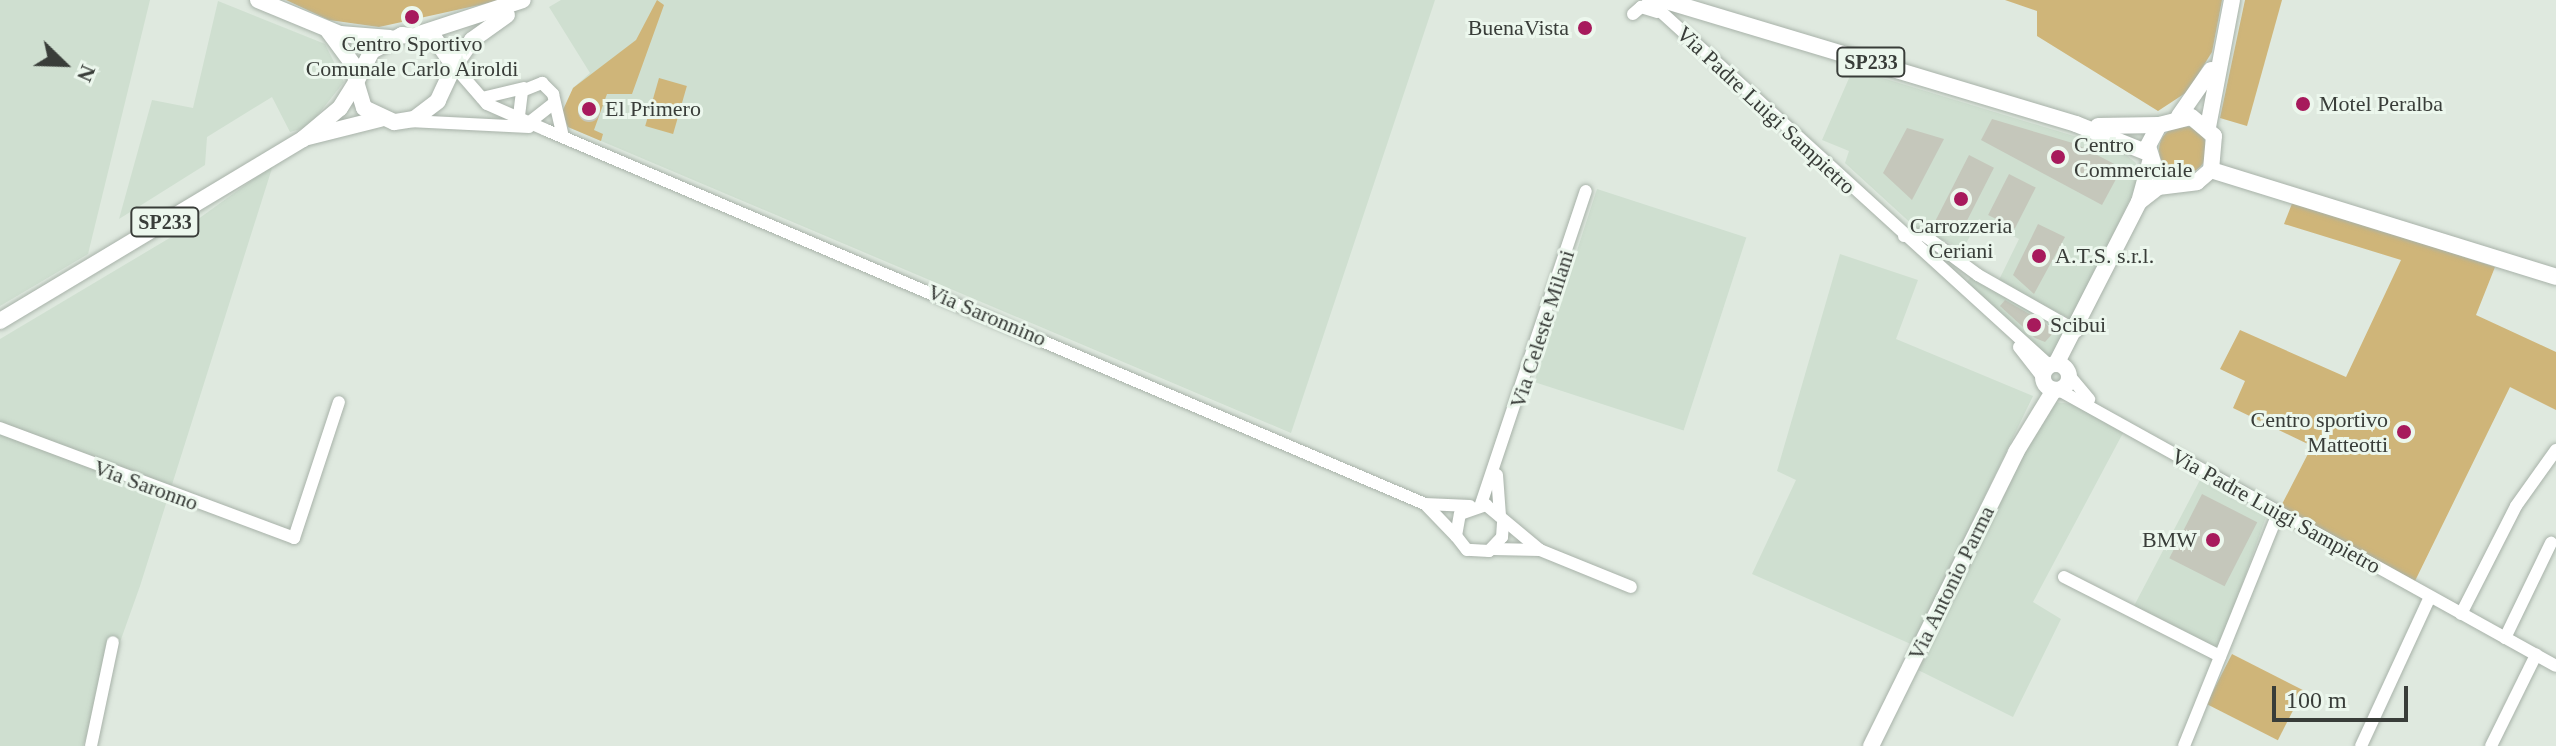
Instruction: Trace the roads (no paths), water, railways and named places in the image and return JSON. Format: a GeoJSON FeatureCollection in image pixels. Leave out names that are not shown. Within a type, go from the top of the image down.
{"type":"FeatureCollection","features":[{"type":"Feature","properties":{"kind":"main road"},"geometry":{"type":"LineString","coordinates":[[258,0],[327,29],[390,38],[418,35],[525,0]]}},
{"type":"Feature","properties":{"kind":"main road"},"geometry":{"type":"LineString","coordinates":[[409,121],[443,95],[454,66],[472,40],[525,0]]}},
{"type":"Feature","properties":{"kind":"main road"},"geometry":{"type":"LineString","coordinates":[[2232,0],[2208,127],[2217,148],[2255,180]]}},
{"type":"Feature","properties":{"kind":"main road","name":"SP233"},"geometry":{"type":"LineString","coordinates":[[1664,4],[2076,124],[2149,158],[2173,184]]}},
{"type":"Feature","properties":{"kind":"main road"},"geometry":{"type":"LineString","coordinates":[[327,29],[351,56],[360,103],[380,119]]}},
{"type":"Feature","properties":{"kind":"main road"},"geometry":{"type":"LineString","coordinates":[[418,35],[441,43],[454,66]]}},
{"type":"Feature","properties":{"kind":"main road","name":"SP233"},"geometry":{"type":"LineString","coordinates":[[0,321],[303,139],[340,108],[367,57],[390,38]]}},
{"type":"Feature","properties":{"kind":"main road"},"geometry":{"type":"LineString","coordinates":[[2208,127],[2179,116],[2220,54]]}},
{"type":"Feature","properties":{"kind":"main road","name":"SP233"},"geometry":{"type":"LineString","coordinates":[[2076,124],[2159,125],[2179,116]]}},
{"type":"Feature","properties":{"kind":"main road","name":"SP233"},"geometry":{"type":"LineString","coordinates":[[303,139],[380,119],[409,121]]}},
{"type":"Feature","properties":{"kind":"main road"},"geometry":{"type":"LineString","coordinates":[[2149,158],[2159,125]]}},
{"type":"Feature","properties":{"kind":"main road"},"geometry":{"type":"LineString","coordinates":[[2139,202],[2173,184],[2197,182],[2211,170],[2217,148]]}},
{"type":"Feature","properties":{"kind":"main road","name":"Via Antonio Parma"},"geometry":{"type":"LineString","coordinates":[[1871,746],[2032,420],[2057,376],[2139,202],[2149,158]]}},
{"type":"Feature","properties":{"kind":"main road"},"geometry":{"type":"LineString","coordinates":[[2211,170],[2255,180],[2556,277]]}},
{"type":"Feature","properties":{"kind":"street","name":"Via Padre Luigi Sampietro"},"geometry":{"type":"LineString","coordinates":[[1648,0],[1664,4],[1810,153],[2057,376],[2094,404],[2278,513],[2556,666]]}},
{"type":"Feature","properties":{"kind":"street","name":"Via Padre Luigi Sampietro"},"geometry":{"type":"LineString","coordinates":[[1633,14],[1641,7],[1664,4]]}},
{"type":"Feature","properties":{"kind":"street","name":"Via Saronnino"},"geometry":{"type":"LineString","coordinates":[[454,66],[480,98],[523,122],[1425,504],[1475,505],[1502,520],[1540,550],[1631,587]]}},
{"type":"Feature","properties":{"kind":"street"},"geometry":{"type":"LineString","coordinates":[[480,98],[546,85],[563,137]]}},
{"type":"Feature","properties":{"kind":"street"},"geometry":{"type":"LineString","coordinates":[[523,122],[524,88]]}},
{"type":"Feature","properties":{"kind":"street"},"geometry":{"type":"LineString","coordinates":[[523,122],[554,103]]}},
{"type":"Feature","properties":{"kind":"street","name":"Via Saronnino"},"geometry":{"type":"LineString","coordinates":[[409,121],[523,122]]}},
{"type":"Feature","properties":{"kind":"street","name":"Via Celeste Milani"},"geometry":{"type":"LineString","coordinates":[[1498,468],[1586,191]]}},
{"type":"Feature","properties":{"kind":"street","name":"Via Padre Luigi Sampietro"},"geometry":{"type":"LineString","coordinates":[[1904,236],[1924,235],[1978,275],[2077,331]]}},
{"type":"Feature","properties":{"kind":"street"},"geometry":{"type":"LineString","coordinates":[[0,330],[27,305]]}},
{"type":"Feature","properties":{"kind":"street","name":"Via Saronno"},"geometry":{"type":"LineString","coordinates":[[0,428],[294,538],[339,402]]}},
{"type":"Feature","properties":{"kind":"street"},"geometry":{"type":"LineString","coordinates":[[2461,614],[2516,506],[2556,450]]}},
{"type":"Feature","properties":{"kind":"street"},"geometry":{"type":"LineString","coordinates":[[1456,536],[1456,521],[1475,505],[1498,468]]}},
{"type":"Feature","properties":{"kind":"street"},"geometry":{"type":"LineString","coordinates":[[1493,549],[1502,520],[1498,468]]}},
{"type":"Feature","properties":{"kind":"street","name":"Via Saronnino"},"geometry":{"type":"LineString","coordinates":[[1425,504],[1467,550],[1540,550]]}},
{"type":"Feature","properties":{"kind":"street"},"geometry":{"type":"LineString","coordinates":[[2184,746],[2278,513]]}},
{"type":"Feature","properties":{"kind":"street"},"geometry":{"type":"LineString","coordinates":[[2505,638],[2551,543]]}},
{"type":"Feature","properties":{"kind":"street"},"geometry":{"type":"LineString","coordinates":[[2064,577],[2220,656]]}},
{"type":"Feature","properties":{"kind":"street"},"geometry":{"type":"LineString","coordinates":[[2361,746],[2430,597]]}},
{"type":"Feature","properties":{"kind":"street"},"geometry":{"type":"LineString","coordinates":[[91,746],[113,642]]}},
{"type":"Feature","properties":{"kind":"street"},"geometry":{"type":"LineString","coordinates":[[2491,746],[2536,655]]}},
{"type":"Feature","properties":{"kind":"place","name":"Centro Sportivo Comunale Carlo Airoldi"},"geometry":{"type":"Point","coordinates":[412,17]}},
{"type":"Feature","properties":{"kind":"place","name":"BuenaVista"},"geometry":{"type":"Point","coordinates":[1585,28]}},
{"type":"Feature","properties":{"kind":"place","name":"Motel Peralba"},"geometry":{"type":"Point","coordinates":[2303,104]}},
{"type":"Feature","properties":{"kind":"place","name":"El Primero"},"geometry":{"type":"Point","coordinates":[589,109]}},
{"type":"Feature","properties":{"kind":"place","name":"Centro Commerciale"},"geometry":{"type":"Point","coordinates":[2058,157]}},
{"type":"Feature","properties":{"kind":"place","name":"Carrozzeria Ceriani"},"geometry":{"type":"Point","coordinates":[1961,199]}},
{"type":"Feature","properties":{"kind":"place","name":"A.T.S. s.r.l."},"geometry":{"type":"Point","coordinates":[2039,256]}},
{"type":"Feature","properties":{"kind":"place","name":"Scibui"},"geometry":{"type":"Point","coordinates":[2034,325]}},
{"type":"Feature","properties":{"kind":"place","name":"Centro sportivo Matteotti"},"geometry":{"type":"Point","coordinates":[2404,432]}},
{"type":"Feature","properties":{"kind":"place","name":"BMW"},"geometry":{"type":"Point","coordinates":[2213,540]}}]}
